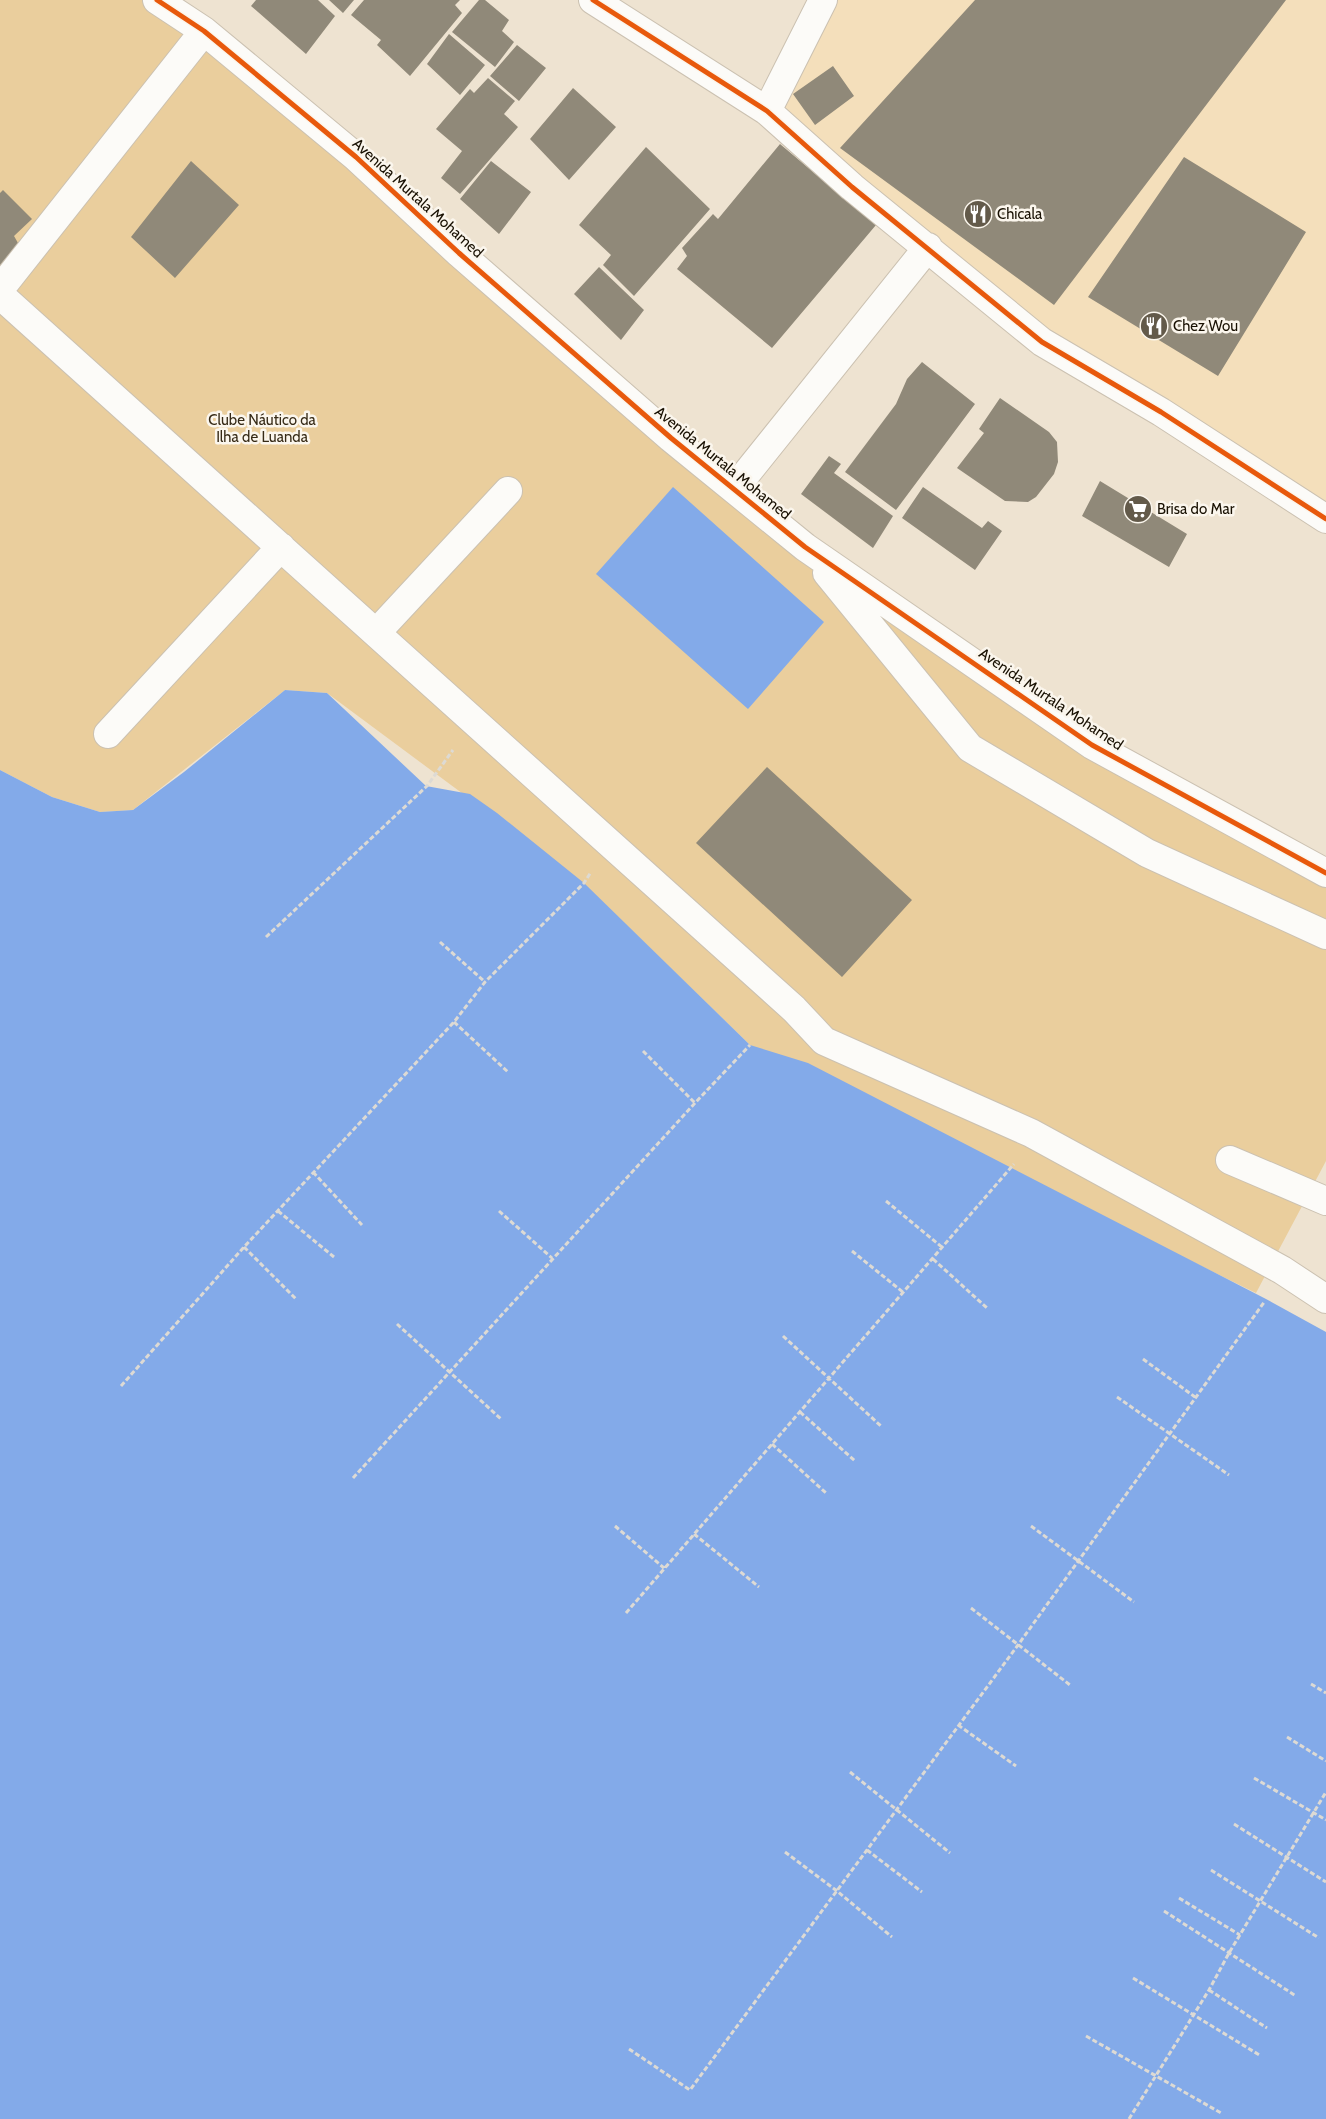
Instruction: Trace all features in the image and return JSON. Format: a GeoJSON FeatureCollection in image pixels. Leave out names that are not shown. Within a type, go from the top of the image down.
{"type":"FeatureCollection","features":[{"type":"Feature","properties":{"kind":"street","name":"Avenida Murtala Mohamed"},"geometry":{"type":"LineString","coordinates":[[157,0],[204,32],[356,157],[459,253],[671,438],[805,547],[1092,745],[1326,873]]}},
{"type":"Feature","properties":{"kind":"street"},"geometry":{"type":"LineString","coordinates":[[593,0],[767,111],[852,187],[928,247],[1042,342],[1161,412],[1326,518]]}},
{"type":"Feature","properties":{"kind":"street"},"geometry":{"type":"LineString","coordinates":[[767,111],[823,0]]}},
{"type":"Feature","properties":{"kind":"street"},"geometry":{"type":"LineString","coordinates":[[0,289],[204,32]]}},
{"type":"Feature","properties":{"kind":"street"},"geometry":{"type":"LineString","coordinates":[[734,488],[928,247]]}},
{"type":"Feature","properties":{"kind":"street"},"geometry":{"type":"LineString","coordinates":[[0,295],[612,844],[794,1009],[824,1041],[1031,1133],[1282,1270],[1326,1299]]}},
{"type":"Feature","properties":{"kind":"street"},"geometry":{"type":"LineString","coordinates":[[376,633],[508,491]]}},
{"type":"Feature","properties":{"kind":"street"},"geometry":{"type":"LineString","coordinates":[[108,734],[281,547]]}},
{"type":"Feature","properties":{"kind":"street"},"geometry":{"type":"LineString","coordinates":[[805,547],[970,748],[1147,853],[1326,935]]}},
{"type":"Feature","properties":{"kind":"street"},"geometry":{"type":"LineString","coordinates":[[1230,1160],[1326,1201]]}},
{"type":"Feature","properties":{"kind":"path"},"geometry":{"type":"LineString","coordinates":[[266,937],[426,786],[475,721]]}},
{"type":"Feature","properties":{"kind":"path"},"geometry":{"type":"LineString","coordinates":[[121,1386],[244,1247],[454,1022],[485,982],[584,883],[612,844]]}},
{"type":"Feature","properties":{"kind":"path"},"geometry":{"type":"LineString","coordinates":[[440,942],[485,982]]}},
{"type":"Feature","properties":{"kind":"path"},"geometry":{"type":"LineString","coordinates":[[454,1022],[508,1072]]}},
{"type":"Feature","properties":{"kind":"path"},"geometry":{"type":"LineString","coordinates":[[353,1478],[694,1102],[750,1045]]}},
{"type":"Feature","properties":{"kind":"path"},"geometry":{"type":"LineString","coordinates":[[643,1051],[694,1102]]}},
{"type":"Feature","properties":{"kind":"path"},"geometry":{"type":"LineString","coordinates":[[626,1613],[1012,1169],[1031,1133]]}},
{"type":"Feature","properties":{"kind":"path"},"geometry":{"type":"LineString","coordinates":[[313,1172],[362,1225]]}},
{"type":"Feature","properties":{"kind":"path"},"geometry":{"type":"LineString","coordinates":[[886,1201],[943,1248]]}},
{"type":"Feature","properties":{"kind":"path"},"geometry":{"type":"LineString","coordinates":[[278,1211],[334,1257]]}},
{"type":"Feature","properties":{"kind":"path"},"geometry":{"type":"LineString","coordinates":[[500,1212],[552,1258]]}},
{"type":"Feature","properties":{"kind":"path"},"geometry":{"type":"LineString","coordinates":[[244,1247],[296,1299]]}},
{"type":"Feature","properties":{"kind":"path"},"geometry":{"type":"LineString","coordinates":[[852,1251],[904,1293]]}},
{"type":"Feature","properties":{"kind":"path"},"geometry":{"type":"LineString","coordinates":[[933,1259],[987,1308]]}},
{"type":"Feature","properties":{"kind":"path"},"geometry":{"type":"LineString","coordinates":[[629,2048],[690,2090],[1018,1645],[1266,1299],[1282,1270]]}},
{"type":"Feature","properties":{"kind":"path"},"geometry":{"type":"LineString","coordinates":[[397,1324],[501,1419]]}},
{"type":"Feature","properties":{"kind":"path"},"geometry":{"type":"LineString","coordinates":[[783,1336],[882,1426]]}},
{"type":"Feature","properties":{"kind":"path"},"geometry":{"type":"LineString","coordinates":[[1143,1359],[1195,1397]]}},
{"type":"Feature","properties":{"kind":"path"},"geometry":{"type":"LineString","coordinates":[[1116,1397],[1168,1435],[1229,1475]]}},
{"type":"Feature","properties":{"kind":"path"},"geometry":{"type":"LineString","coordinates":[[800,1412],[855,1461]]}},
{"type":"Feature","properties":{"kind":"path"},"geometry":{"type":"LineString","coordinates":[[772,1444],[826,1493]]}},
{"type":"Feature","properties":{"kind":"path"},"geometry":{"type":"LineString","coordinates":[[615,1526],[664,1568]]}},
{"type":"Feature","properties":{"kind":"path"},"geometry":{"type":"LineString","coordinates":[[1032,1526],[1134,1602]]}},
{"type":"Feature","properties":{"kind":"path"},"geometry":{"type":"LineString","coordinates":[[694,1534],[759,1587]]}},
{"type":"Feature","properties":{"kind":"path"},"geometry":{"type":"LineString","coordinates":[[971,1608],[1070,1685]]}},
{"type":"Feature","properties":{"kind":"path"},"geometry":{"type":"LineString","coordinates":[[1312,1684],[1326,1693]]}},
{"type":"Feature","properties":{"kind":"path"},"geometry":{"type":"LineString","coordinates":[[958,1725],[1016,1766]]}},
{"type":"Feature","properties":{"kind":"path"},"geometry":{"type":"LineString","coordinates":[[1287,1737],[1326,1761]]}},
{"type":"Feature","properties":{"kind":"path"},"geometry":{"type":"LineString","coordinates":[[850,1772],[950,1854]]}},
{"type":"Feature","properties":{"kind":"path"},"geometry":{"type":"LineString","coordinates":[[1254,1778],[1326,1820]]}},
{"type":"Feature","properties":{"kind":"path"},"geometry":{"type":"LineString","coordinates":[[1129,2119],[1209,1990],[1229,1953],[1326,1792]]}},
{"type":"Feature","properties":{"kind":"path"},"geometry":{"type":"LineString","coordinates":[[1234,1824],[1326,1882]]}},
{"type":"Feature","properties":{"kind":"path"},"geometry":{"type":"LineString","coordinates":[[867,1850],[922,1892]]}},
{"type":"Feature","properties":{"kind":"path"},"geometry":{"type":"LineString","coordinates":[[785,1852],[837,1891],[892,1937]]}},
{"type":"Feature","properties":{"kind":"path"},"geometry":{"type":"LineString","coordinates":[[1211,1870],[1320,1938]]}},
{"type":"Feature","properties":{"kind":"path"},"geometry":{"type":"LineString","coordinates":[[1179,1898],[1240,1935]]}},
{"type":"Feature","properties":{"kind":"path"},"geometry":{"type":"LineString","coordinates":[[1164,1911],[1296,1996]]}},
{"type":"Feature","properties":{"kind":"path"},"geometry":{"type":"LineString","coordinates":[[1133,1978],[1261,2056]]}},
{"type":"Feature","properties":{"kind":"path"},"geometry":{"type":"LineString","coordinates":[[1209,1990],[1267,2028]]}},
{"type":"Feature","properties":{"kind":"path"},"geometry":{"type":"LineString","coordinates":[[1086,2036],[1221,2113]]}},
{"type":"Feature","properties":{"kind":"shaded area"},"geometry":{"type":"Polygon","coordinates":[[[823,0],[1326,0],[1326,519],[1042,342],[767,111],[823,0]]]}},
{"type":"Feature","properties":{"kind":"green space","name":"Clube Náutico da Ilha de Luanda"},"geometry":{"type":"Polygon","coordinates":[[[0,0],[157,0],[805,547],[1092,745],[1326,873],[1326,1161],[1256,1293],[750,1045],[583,883],[327,693],[285,690],[133,810],[100,812],[52,797],[0,770],[0,0]]]}},
{"type":"Feature","properties":{"kind":"water"},"geometry":{"type":"Polygon","coordinates":[[[673,487],[824,622],[748,709],[596,574],[673,487]]]}},
{"type":"Feature","properties":{"kind":"water"},"geometry":{"type":"Polygon","coordinates":[[[285,690],[327,693],[426,786],[470,794],[497,813],[584,883],[750,1045],[808,1063],[1266,1299],[1326,1332],[1326,2119],[0,2119],[0,770],[52,797],[100,812],[133,810],[184,772],[285,690]]]}},
{"type":"Feature","properties":{"kind":"building"},"geometry":{"type":"Polygon","coordinates":[[[256,0],[318,0],[335,16],[306,54],[251,6],[256,0]]]}},
{"type":"Feature","properties":{"kind":"building"},"geometry":{"type":"Polygon","coordinates":[[[329,0],[354,0],[343,13],[329,0]]]}},
{"type":"Feature","properties":{"kind":"building"},"geometry":{"type":"Polygon","coordinates":[[[364,0],[460,0],[455,5],[462,13],[410,76],[377,45],[381,40],[351,15],[364,0]]]}},
{"type":"Feature","properties":{"kind":"building"},"geometry":{"type":"Polygon","coordinates":[[[479,0],[485,0],[509,20],[502,31],[514,42],[495,67],[452,32],[479,0]]]}},
{"type":"Feature","properties":{"kind":"building"},"geometry":{"type":"Polygon","coordinates":[[[975,0],[1286,0],[1054,305],[840,148],[975,0]]]}},
{"type":"Feature","properties":{"kind":"building"},"geometry":{"type":"Polygon","coordinates":[[[449,34],[485,65],[460,95],[427,64],[449,34]]]}},
{"type":"Feature","properties":{"kind":"building"},"geometry":{"type":"Polygon","coordinates":[[[517,45],[546,68],[519,101],[490,76],[517,45]]]}},
{"type":"Feature","properties":{"kind":"building"},"geometry":{"type":"Polygon","coordinates":[[[833,66],[854,96],[815,125],[793,94],[833,66]]]}},
{"type":"Feature","properties":{"kind":"building"},"geometry":{"type":"Polygon","coordinates":[[[488,78],[515,101],[504,114],[518,127],[460,194],[441,178],[462,151],[436,129],[470,89],[474,93],[488,78]]]}},
{"type":"Feature","properties":{"kind":"building"},"geometry":{"type":"Polygon","coordinates":[[[573,88],[616,127],[569,180],[530,139],[573,88]]]}},
{"type":"Feature","properties":{"kind":"building"},"geometry":{"type":"Polygon","coordinates":[[[780,144],[876,225],[772,348],[677,269],[687,256],[682,248],[713,214],[718,219],[780,144]]]}},
{"type":"Feature","properties":{"kind":"building"},"geometry":{"type":"Polygon","coordinates":[[[646,147],[710,209],[634,296],[603,265],[611,255],[579,225],[646,147]]]}},
{"type":"Feature","properties":{"kind":"building"},"geometry":{"type":"Polygon","coordinates":[[[1184,157],[1306,232],[1218,376],[1088,297],[1184,157]]]}},
{"type":"Feature","properties":{"kind":"building"},"geometry":{"type":"Polygon","coordinates":[[[191,161],[239,205],[175,278],[131,237],[191,161]]]}},
{"type":"Feature","properties":{"kind":"building"},"geometry":{"type":"Polygon","coordinates":[[[491,161],[531,192],[499,234],[460,199],[491,161]]]}},
{"type":"Feature","properties":{"kind":"building"},"geometry":{"type":"Polygon","coordinates":[[[3,190],[32,219],[14,236],[18,243],[11,262],[0,274],[0,193],[3,190]]]}},
{"type":"Feature","properties":{"kind":"building"},"geometry":{"type":"Polygon","coordinates":[[[599,267],[644,310],[621,340],[574,294],[599,267]]]}},
{"type":"Feature","properties":{"kind":"building"},"geometry":{"type":"Polygon","coordinates":[[[922,362],[975,404],[896,510],[845,472],[896,404],[907,379],[922,362]]]}},
{"type":"Feature","properties":{"kind":"building"},"geometry":{"type":"Polygon","coordinates":[[[1000,398],[1049,432],[1057,442],[1058,462],[1054,474],[1036,497],[1028,502],[1005,501],[957,468],[984,433],[979,429],[1000,398]]]}},
{"type":"Feature","properties":{"kind":"building"},"geometry":{"type":"Polygon","coordinates":[[[829,456],[841,464],[834,473],[893,516],[873,548],[801,494],[829,456]]]}},
{"type":"Feature","properties":{"kind":"building"},"geometry":{"type":"Polygon","coordinates":[[[1100,481],[1187,534],[1169,567],[1082,516],[1100,481]]]}},
{"type":"Feature","properties":{"kind":"building"},"geometry":{"type":"Polygon","coordinates":[[[923,487],[982,528],[988,521],[1002,531],[975,570],[902,518],[923,487]]]}},
{"type":"Feature","properties":{"kind":"building"},"geometry":{"type":"Polygon","coordinates":[[[767,767],[912,900],[842,977],[696,843],[767,767]]]}},
{"type":"Feature","properties":{"kind":"cycle path"},"geometry":{"type":"LineString","coordinates":[[157,0],[204,31],[356,157],[459,253],[671,438],[805,547],[1092,745],[1326,873]]}},
{"type":"Feature","properties":{"kind":"cycle path"},"geometry":{"type":"LineString","coordinates":[[593,0],[767,111],[852,187],[1042,342],[1161,412],[1326,519]]}},
{"type":"Feature","properties":{"kind":"place","name":"Chicala"},"geometry":{"type":"Point","coordinates":[978,214]}},
{"type":"Feature","properties":{"kind":"place","name":"Chez Wou"},"geometry":{"type":"Point","coordinates":[1154,326]}},
{"type":"Feature","properties":{"kind":"place","name":"Brisa do Mar"},"geometry":{"type":"Point","coordinates":[1138,509]}}]}
